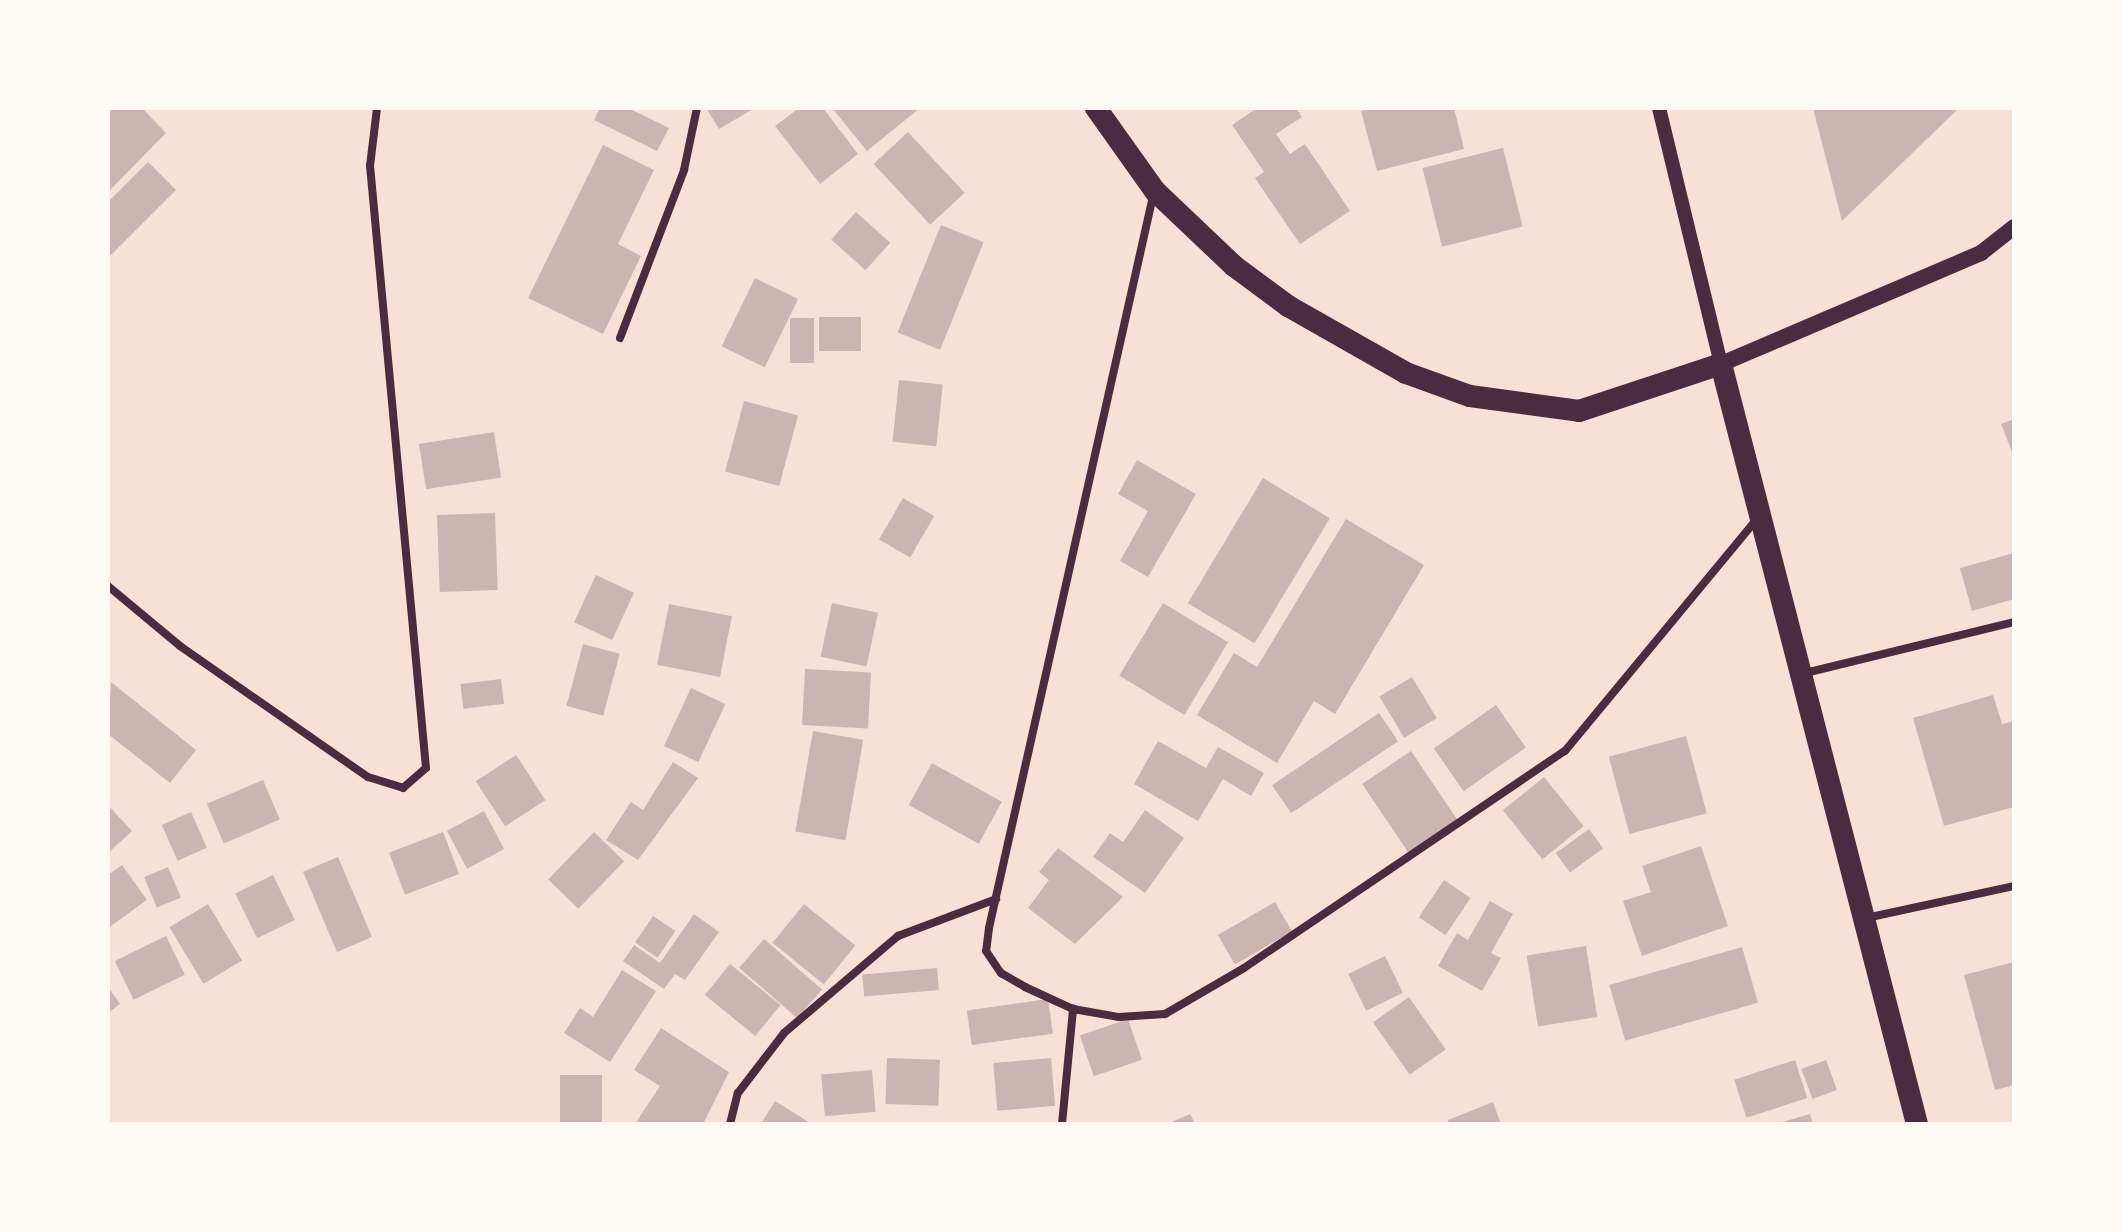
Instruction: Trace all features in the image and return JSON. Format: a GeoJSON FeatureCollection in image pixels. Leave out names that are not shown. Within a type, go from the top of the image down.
{"type":"FeatureCollection","features":[{"type":"Feature","properties":{"kind":"highway"},"geometry":{"type":"LineString","coordinates":[[1096,108],[1155,191],[1288,306],[1406,373],[1470,396],[1579,411],[1721,364],[1763,511],[1801,674],[1917,1124]]}},
{"type":"Feature","properties":{"kind":"main road"},"geometry":{"type":"LineString","coordinates":[[1721,364],[1981,253],[2014,227]]}},
{"type":"Feature","properties":{"kind":"street"},"geometry":{"type":"LineString","coordinates":[[108,586],[180,646],[368,777],[403,788],[426,768],[370,166],[377,108]]}},
{"type":"Feature","properties":{"kind":"street"},"geometry":{"type":"LineString","coordinates":[[620,338],[684,170],[697,108]]}},
{"type":"Feature","properties":{"kind":"street"},"geometry":{"type":"LineString","coordinates":[[1659,108],[1721,364]]}},
{"type":"Feature","properties":{"kind":"street"},"geometry":{"type":"LineString","coordinates":[[1155,191],[996,899],[986,951],[1001,973],[1073,1009],[1119,1017],[1165,1014],[1565,751],[1763,511]]}},
{"type":"Feature","properties":{"kind":"street"},"geometry":{"type":"LineString","coordinates":[[1801,674],[2014,622]]}},
{"type":"Feature","properties":{"kind":"street"},"geometry":{"type":"LineString","coordinates":[[1865,918],[2014,886]]}},
{"type":"Feature","properties":{"kind":"street"},"geometry":{"type":"LineString","coordinates":[[730,1124],[738,1093],[784,1033],[875,955],[898,936],[996,899]]}},
{"type":"Feature","properties":{"kind":"street"},"geometry":{"type":"LineString","coordinates":[[1062,1124],[1073,1009]]}},
{"type":"Feature","properties":{"kind":"building"},"geometry":{"type":"Polygon","coordinates":[[[108,108],[142,108],[166,133],[108,192],[108,108]]]}},
{"type":"Feature","properties":{"kind":"building"},"geometry":{"type":"Polygon","coordinates":[[[600,108],[628,108],[669,128],[657,151],[594,120],[600,108]]]}},
{"type":"Feature","properties":{"kind":"building"},"geometry":{"type":"Polygon","coordinates":[[[706,108],[755,108],[719,129],[706,108]]]}},
{"type":"Feature","properties":{"kind":"building"},"geometry":{"type":"Polygon","coordinates":[[[799,108],[823,108],[858,154],[820,184],[775,126],[799,108]]]}},
{"type":"Feature","properties":{"kind":"building"},"geometry":{"type":"Polygon","coordinates":[[[832,108],[920,108],[867,151],[832,108]]]}},
{"type":"Feature","properties":{"kind":"building"},"geometry":{"type":"Polygon","coordinates":[[[1257,108],[1296,108],[1302,117],[1276,134],[1290,154],[1305,144],[1350,211],[1300,244],[1255,178],[1264,172],[1232,125],[1257,108]]]}},
{"type":"Feature","properties":{"kind":"building"},"geometry":{"type":"Polygon","coordinates":[[[1372,108],[1454,108],[1464,149],[1377,171],[1361,111],[1372,108]]]}},
{"type":"Feature","properties":{"kind":"building"},"geometry":{"type":"Polygon","coordinates":[[[1813,108],[1959,108],[1842,221],[1813,108]]]}},
{"type":"Feature","properties":{"kind":"building"},"geometry":{"type":"Polygon","coordinates":[[[908,132],[965,193],[930,225],[874,164],[908,132]]]}},
{"type":"Feature","properties":{"kind":"building"},"geometry":{"type":"Polygon","coordinates":[[[603,145],[654,170],[618,244],[641,256],[603,334],[528,298],[603,145]]]}},
{"type":"Feature","properties":{"kind":"building"},"geometry":{"type":"Polygon","coordinates":[[[1503,148],[1523,227],[1442,247],[1422,168],[1503,148]]]}},
{"type":"Feature","properties":{"kind":"building"},"geometry":{"type":"Polygon","coordinates":[[[148,162],[176,190],[108,258],[108,202],[148,162]]]}},
{"type":"Feature","properties":{"kind":"building"},"geometry":{"type":"Polygon","coordinates":[[[856,212],[890,243],[865,270],[831,239],[856,212]]]}},
{"type":"Feature","properties":{"kind":"building"},"geometry":{"type":"Polygon","coordinates":[[[941,225],[984,242],[940,350],[898,333],[941,225]]]}},
{"type":"Feature","properties":{"kind":"building"},"geometry":{"type":"Polygon","coordinates":[[[755,278],[798,299],[765,367],[722,346],[755,278]]]}},
{"type":"Feature","properties":{"kind":"building"},"geometry":{"type":"Polygon","coordinates":[[[819,317],[861,317],[861,351],[819,351],[819,317]]]}},
{"type":"Feature","properties":{"kind":"building"},"geometry":{"type":"Polygon","coordinates":[[[790,318],[814,318],[814,363],[790,363],[790,318]]]}},
{"type":"Feature","properties":{"kind":"building"},"geometry":{"type":"Polygon","coordinates":[[[899,380],[943,385],[936,446],[893,442],[899,380]]]}},
{"type":"Feature","properties":{"kind":"building"},"geometry":{"type":"Polygon","coordinates":[[[744,401],[798,415],[779,486],[725,472],[744,401]]]}},
{"type":"Feature","properties":{"kind":"building"},"geometry":{"type":"Polygon","coordinates":[[[2014,419],[2014,457],[2001,424],[2014,419]]]}},
{"type":"Feature","properties":{"kind":"building"},"geometry":{"type":"Polygon","coordinates":[[[494,432],[501,477],[426,489],[419,444],[494,432]]]}},
{"type":"Feature","properties":{"kind":"building"},"geometry":{"type":"Polygon","coordinates":[[[1137,460],[1196,494],[1148,577],[1120,561],[1148,511],[1118,494],[1137,460]]]}},
{"type":"Feature","properties":{"kind":"building"},"geometry":{"type":"Polygon","coordinates":[[[1263,478],[1330,518],[1255,643],[1188,603],[1263,478]]]}},
{"type":"Feature","properties":{"kind":"building"},"geometry":{"type":"Polygon","coordinates":[[[903,498],[934,516],[910,558],[879,540],[903,498]]]}},
{"type":"Feature","properties":{"kind":"building"},"geometry":{"type":"Polygon","coordinates":[[[495,513],[498,590],[440,592],[437,515],[495,513]]]}},
{"type":"Feature","properties":{"kind":"building"},"geometry":{"type":"Polygon","coordinates":[[[1346,519],[1424,565],[1335,714],[1314,701],[1277,763],[1197,715],[1234,653],[1257,667],[1346,519]]]}},
{"type":"Feature","properties":{"kind":"building"},"geometry":{"type":"Polygon","coordinates":[[[2014,553],[2014,599],[1972,611],[1960,568],[2014,553]]]}},
{"type":"Feature","properties":{"kind":"building"},"geometry":{"type":"Polygon","coordinates":[[[596,575],[634,593],[612,640],[574,622],[596,575]]]}},
{"type":"Feature","properties":{"kind":"building"},"geometry":{"type":"Polygon","coordinates":[[[832,603],[878,613],[867,667],[821,657],[832,603]]]}},
{"type":"Feature","properties":{"kind":"building"},"geometry":{"type":"Polygon","coordinates":[[[1163,603],[1228,642],[1184,715],[1119,676],[1163,603]]]}},
{"type":"Feature","properties":{"kind":"building"},"geometry":{"type":"Polygon","coordinates":[[[669,604],[732,616],[720,677],[657,665],[669,604]]]}},
{"type":"Feature","properties":{"kind":"building"},"geometry":{"type":"Polygon","coordinates":[[[583,644],[620,654],[603,716],[566,706],[583,644]]]}},
{"type":"Feature","properties":{"kind":"building"},"geometry":{"type":"Polygon","coordinates":[[[805,669],[871,672],[868,728],[802,725],[805,669]]]}},
{"type":"Feature","properties":{"kind":"building"},"geometry":{"type":"Polygon","coordinates":[[[1412,677],[1437,718],[1404,738],[1379,697],[1412,677]]]}},
{"type":"Feature","properties":{"kind":"building"},"geometry":{"type":"Polygon","coordinates":[[[501,679],[504,704],[463,709],[460,684],[501,679]]]}},
{"type":"Feature","properties":{"kind":"building"},"geometry":{"type":"Polygon","coordinates":[[[111,682],[196,750],[170,783],[108,734],[111,682]]]}},
{"type":"Feature","properties":{"kind":"building"},"geometry":{"type":"Polygon","coordinates":[[[691,688],[725,704],[698,762],[664,746],[691,688]]]}},
{"type":"Feature","properties":{"kind":"building"},"geometry":{"type":"Polygon","coordinates":[[[1993,695],[2002,724],[2014,721],[2014,807],[1944,826],[1913,718],[1993,695]]]}},
{"type":"Feature","properties":{"kind":"building"},"geometry":{"type":"Polygon","coordinates":[[[1496,705],[1526,748],[1464,791],[1434,749],[1496,705]]]}},
{"type":"Feature","properties":{"kind":"building"},"geometry":{"type":"Polygon","coordinates":[[[1379,713],[1398,741],[1291,813],[1272,785],[1379,713]]]}},
{"type":"Feature","properties":{"kind":"building"},"geometry":{"type":"Polygon","coordinates":[[[813,731],[863,740],[846,840],[795,831],[813,731]]]}},
{"type":"Feature","properties":{"kind":"building"},"geometry":{"type":"Polygon","coordinates":[[[1686,736],[1707,813],[1629,834],[1609,757],[1686,736]]]}},
{"type":"Feature","properties":{"kind":"building"},"geometry":{"type":"Polygon","coordinates":[[[1158,741],[1206,768],[1218,747],[1264,773],[1251,796],[1223,779],[1198,821],[1134,784],[1158,741]]]}},
{"type":"Feature","properties":{"kind":"building"},"geometry":{"type":"Polygon","coordinates":[[[1411,751],[1459,821],[1410,854],[1362,784],[1411,751]]]}},
{"type":"Feature","properties":{"kind":"building"},"geometry":{"type":"Polygon","coordinates":[[[516,755],[545,800],[505,826],[476,781],[516,755]]]}},
{"type":"Feature","properties":{"kind":"building"},"geometry":{"type":"Polygon","coordinates":[[[673,762],[698,778],[638,860],[606,840],[631,802],[643,810],[673,762]]]}},
{"type":"Feature","properties":{"kind":"building"},"geometry":{"type":"Polygon","coordinates":[[[932,763],[1002,802],[979,844],[909,805],[932,763]]]}},
{"type":"Feature","properties":{"kind":"building"},"geometry":{"type":"Polygon","coordinates":[[[1544,777],[1584,826],[1542,859],[1503,810],[1544,777]]]}},
{"type":"Feature","properties":{"kind":"building"},"geometry":{"type":"Polygon","coordinates":[[[263,780],[280,820],[224,843],[207,804],[263,780]]]}},
{"type":"Feature","properties":{"kind":"building"},"geometry":{"type":"Polygon","coordinates":[[[108,805],[132,831],[108,853],[108,805]]]}},
{"type":"Feature","properties":{"kind":"building"},"geometry":{"type":"Polygon","coordinates":[[[1145,810],[1184,838],[1145,893],[1093,857],[1110,833],[1123,842],[1145,810]]]}},
{"type":"Feature","properties":{"kind":"building"},"geometry":{"type":"Polygon","coordinates":[[[484,811],[504,849],[467,869],[447,831],[484,811]]]}},
{"type":"Feature","properties":{"kind":"building"},"geometry":{"type":"Polygon","coordinates":[[[191,812],[207,848],[178,861],[162,825],[191,812]]]}},
{"type":"Feature","properties":{"kind":"building"},"geometry":{"type":"Polygon","coordinates":[[[1589,829],[1603,848],[1570,873],[1556,853],[1589,829]]]}},
{"type":"Feature","properties":{"kind":"building"},"geometry":{"type":"Polygon","coordinates":[[[443,832],[459,874],[405,895],[389,853],[443,832]]]}},
{"type":"Feature","properties":{"kind":"building"},"geometry":{"type":"Polygon","coordinates":[[[594,832],[624,861],[578,909],[548,879],[594,832]]]}},
{"type":"Feature","properties":{"kind":"building"},"geometry":{"type":"Polygon","coordinates":[[[1701,846],[1728,926],[1642,956],[1623,901],[1651,892],[1642,866],[1701,846]]]}},
{"type":"Feature","properties":{"kind":"building"},"geometry":{"type":"Polygon","coordinates":[[[1058,848],[1123,897],[1075,944],[1028,908],[1049,880],[1039,872],[1058,848]]]}},
{"type":"Feature","properties":{"kind":"building"},"geometry":{"type":"Polygon","coordinates":[[[338,857],[372,937],[337,952],[303,872],[338,857]]]}},
{"type":"Feature","properties":{"kind":"building"},"geometry":{"type":"Polygon","coordinates":[[[122,865],[147,900],[108,928],[108,875],[122,865]]]}},
{"type":"Feature","properties":{"kind":"building"},"geometry":{"type":"Polygon","coordinates":[[[168,867],[181,897],[157,908],[144,877],[168,867]]]}},
{"type":"Feature","properties":{"kind":"building"},"geometry":{"type":"Polygon","coordinates":[[[273,875],[295,920],[257,938],[235,893],[273,875]]]}},
{"type":"Feature","properties":{"kind":"building"},"geometry":{"type":"Polygon","coordinates":[[[1444,880],[1471,898],[1445,935],[1419,917],[1444,880]]]}},
{"type":"Feature","properties":{"kind":"building"},"geometry":{"type":"Polygon","coordinates":[[[1490,901],[1513,914],[1491,953],[1501,958],[1482,991],[1438,966],[1457,933],[1468,940],[1490,901]]]}},
{"type":"Feature","properties":{"kind":"building"},"geometry":{"type":"Polygon","coordinates":[[[1275,902],[1292,931],[1235,964],[1218,935],[1275,902]]]}},
{"type":"Feature","properties":{"kind":"building"},"geometry":{"type":"Polygon","coordinates":[[[208,904],[242,961],[203,984],[169,927],[208,904]]]}},
{"type":"Feature","properties":{"kind":"building"},"geometry":{"type":"Polygon","coordinates":[[[804,904],[855,946],[824,984],[773,943],[804,904]]]}},
{"type":"Feature","properties":{"kind":"building"},"geometry":{"type":"Polygon","coordinates":[[[694,914],[719,932],[685,980],[675,974],[664,989],[623,961],[634,945],[660,963],[694,914]]]}},
{"type":"Feature","properties":{"kind":"building"},"geometry":{"type":"Polygon","coordinates":[[[653,916],[675,931],[657,958],[635,943],[653,916]]]}},
{"type":"Feature","properties":{"kind":"building"},"geometry":{"type":"Polygon","coordinates":[[[166,936],[185,975],[134,1000],[115,961],[166,936]]]}},
{"type":"Feature","properties":{"kind":"building"},"geometry":{"type":"Polygon","coordinates":[[[764,939],[822,990],[797,1018],[739,968],[764,939]]]}},
{"type":"Feature","properties":{"kind":"building"},"geometry":{"type":"Polygon","coordinates":[[[1586,946],[1597,1017],[1538,1026],[1527,955],[1586,946]]]}},
{"type":"Feature","properties":{"kind":"building"},"geometry":{"type":"Polygon","coordinates":[[[1742,947],[1758,1003],[1625,1041],[1609,985],[1742,947]]]}},
{"type":"Feature","properties":{"kind":"building"},"geometry":{"type":"Polygon","coordinates":[[[1385,956],[1403,993],[1366,1011],[1348,974],[1385,956]]]}},
{"type":"Feature","properties":{"kind":"building"},"geometry":{"type":"Polygon","coordinates":[[[2014,962],[2014,1085],[1995,1090],[1964,975],[2014,962]]]}},
{"type":"Feature","properties":{"kind":"building"},"geometry":{"type":"Polygon","coordinates":[[[730,964],[781,1005],[755,1036],[705,995],[730,964]]]}},
{"type":"Feature","properties":{"kind":"building"},"geometry":{"type":"Polygon","coordinates":[[[937,968],[939,990],[864,996],[862,975],[937,968]]]}},
{"type":"Feature","properties":{"kind":"building"},"geometry":{"type":"Polygon","coordinates":[[[622,970],[656,991],[610,1062],[564,1033],[580,1008],[593,1017],[622,970]]]}},
{"type":"Feature","properties":{"kind":"building"},"geometry":{"type":"Polygon","coordinates":[[[108,987],[120,1004],[108,1013],[108,987]]]}},
{"type":"Feature","properties":{"kind":"building"},"geometry":{"type":"Polygon","coordinates":[[[1409,997],[1446,1049],[1410,1075],[1373,1022],[1409,997]]]}},
{"type":"Feature","properties":{"kind":"building"},"geometry":{"type":"Polygon","coordinates":[[[1048,999],[1053,1034],[972,1045],[967,1010],[1048,999]]]}},
{"type":"Feature","properties":{"kind":"building"},"geometry":{"type":"Polygon","coordinates":[[[1128,1019],[1142,1060],[1094,1076],[1080,1036],[1128,1019]]]}},
{"type":"Feature","properties":{"kind":"building"},"geometry":{"type":"Polygon","coordinates":[[[661,1028],[729,1072],[703,1124],[635,1124],[660,1086],[634,1070],[661,1028]]]}},
{"type":"Feature","properties":{"kind":"building"},"geometry":{"type":"Polygon","coordinates":[[[887,1058],[940,1060],[938,1106],[885,1104],[887,1058]]]}},
{"type":"Feature","properties":{"kind":"building"},"geometry":{"type":"Polygon","coordinates":[[[1051,1058],[1055,1106],[997,1111],[993,1063],[1051,1058]]]}},
{"type":"Feature","properties":{"kind":"building"},"geometry":{"type":"Polygon","coordinates":[[[1795,1060],[1807,1098],[1746,1118],[1734,1080],[1795,1060]]]}},
{"type":"Feature","properties":{"kind":"building"},"geometry":{"type":"Polygon","coordinates":[[[1826,1060],[1837,1090],[1813,1099],[1802,1069],[1826,1060]]]}},
{"type":"Feature","properties":{"kind":"building"},"geometry":{"type":"Polygon","coordinates":[[[872,1070],[876,1112],[825,1116],[821,1074],[872,1070]]]}},
{"type":"Feature","properties":{"kind":"building"},"geometry":{"type":"Polygon","coordinates":[[[560,1075],[602,1075],[602,1124],[560,1124],[560,1075]]]}},
{"type":"Feature","properties":{"kind":"building"},"geometry":{"type":"Polygon","coordinates":[[[775,1101],[812,1124],[761,1124],[775,1101]]]}},
{"type":"Feature","properties":{"kind":"building"},"geometry":{"type":"Polygon","coordinates":[[[1493,1102],[1501,1124],[1449,1124],[1448,1120],[1493,1102]]]}},
{"type":"Feature","properties":{"kind":"building"},"geometry":{"type":"Polygon","coordinates":[[[1190,1114],[1195,1124],[1168,1124],[1174,1121],[1190,1114]]]}},
{"type":"Feature","properties":{"kind":"building"},"geometry":{"type":"Polygon","coordinates":[[[1810,1114],[1813,1124],[1779,1124],[1779,1123],[1810,1114]]]}}]}
